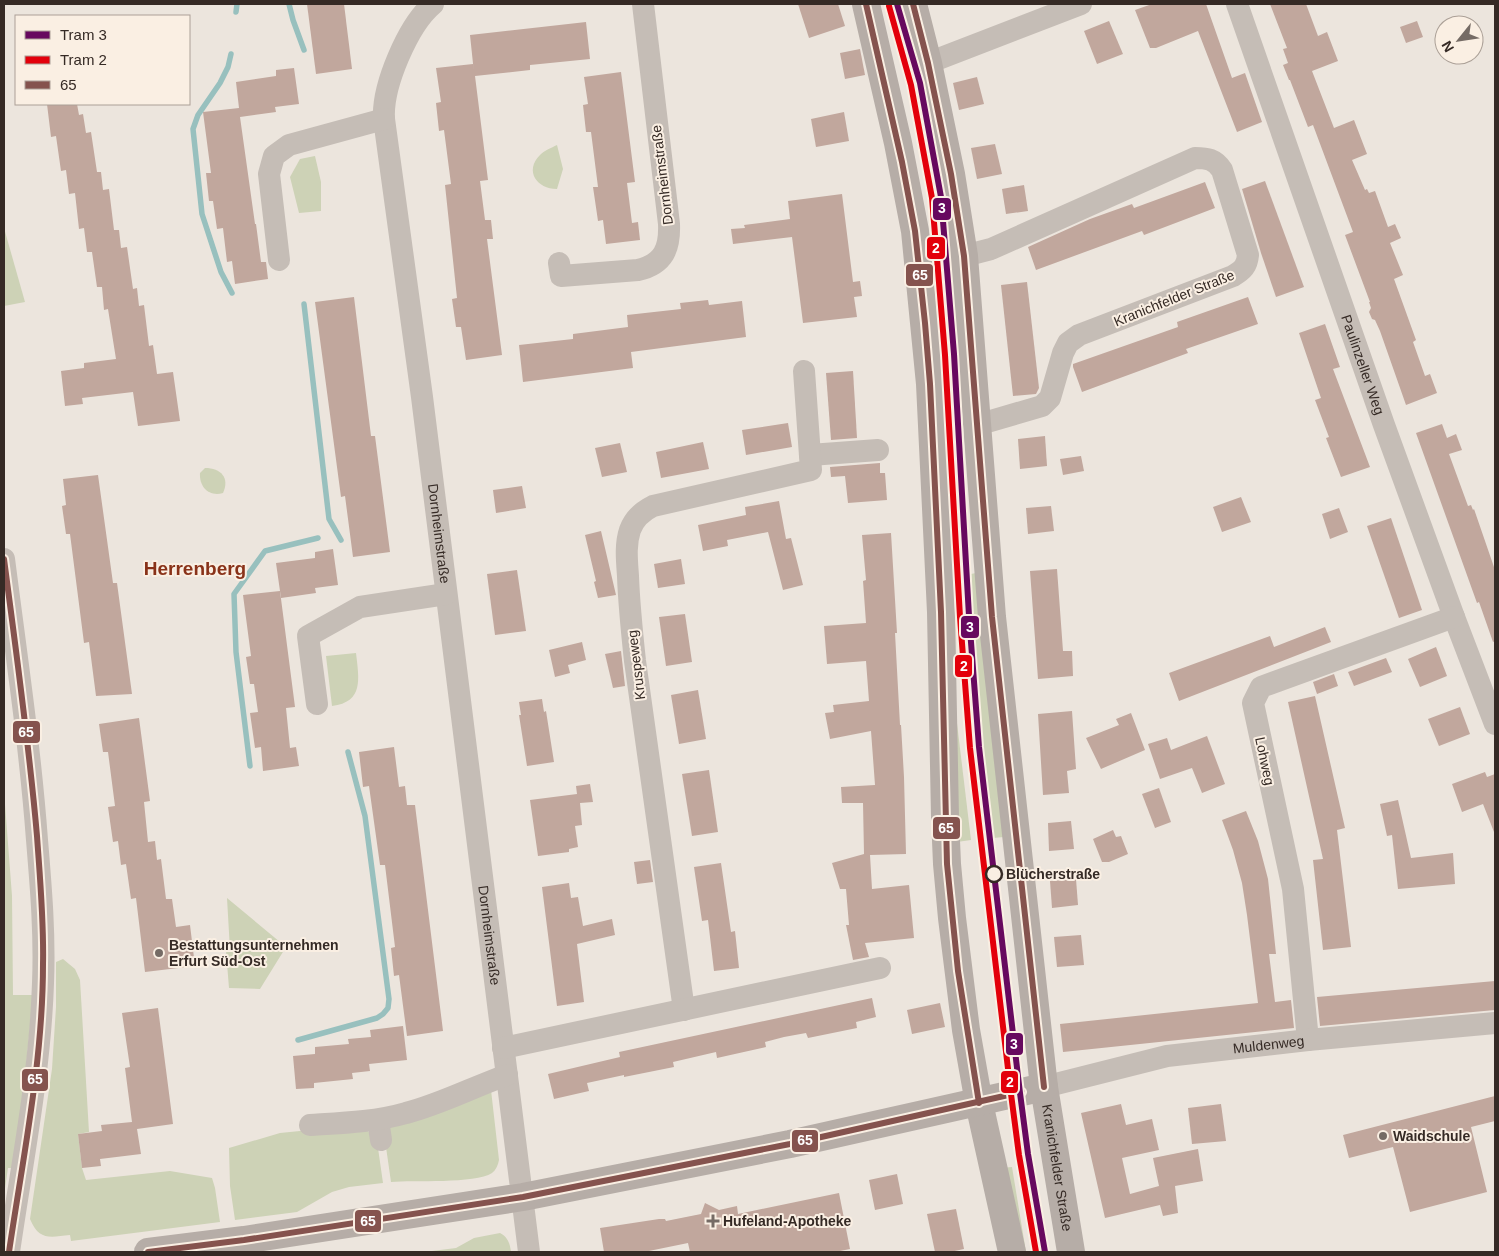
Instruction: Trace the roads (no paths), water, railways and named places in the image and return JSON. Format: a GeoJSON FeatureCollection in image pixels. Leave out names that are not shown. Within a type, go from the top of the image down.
{"type":"FeatureCollection","features":[{"type":"Feature","properties":{"kind":"main road"},"geometry":{"type":"LineString","coordinates":[[866,4],[898,143],[915,230],[930,384],[940,602],[947,864],[958,971],[979,1103],[1012,1252]]}},
{"type":"Feature","properties":{"kind":"main road","name":"Kranichfelder Straße"},"geometry":{"type":"LineString","coordinates":[[913,4],[928,62],[951,174],[964,256],[992,617],[1044,1087],[1071,1252]]}},
{"type":"Feature","properties":{"kind":"main road"},"geometry":{"type":"LineString","coordinates":[[148,1252],[244,1240],[523,1197],[780,1146],[1044,1087]]}},
{"type":"Feature","properties":{"kind":"street","name":"Dornheimstraße"},"geometry":{"type":"LineString","coordinates":[[432,4],[415,24],[400,55],[386,94],[384,119],[529,1252]]}},
{"type":"Feature","properties":{"kind":"street","name":"Dornheimstraße"},"geometry":{"type":"LineString","coordinates":[[559,264],[561,276],[638,270],[654,264],[666,249],[669,238],[669,224],[643,4]]}},
{"type":"Feature","properties":{"kind":"street"},"geometry":{"type":"LineString","coordinates":[[928,62],[1081,4]]}},
{"type":"Feature","properties":{"kind":"street","name":"Paulinzeller Weg"},"geometry":{"type":"LineString","coordinates":[[1236,4],[1454,617],[1495,724]]}},
{"type":"Feature","properties":{"kind":"street"},"geometry":{"type":"LineString","coordinates":[[279,260],[269,174],[274,156],[289,146],[318,136],[384,119]]}},
{"type":"Feature","properties":{"kind":"street","name":"Kranichfelder Straße"},"geometry":{"type":"LineString","coordinates":[[964,256],[991,249],[1195,158],[1211,159],[1222,170],[1248,255],[1247,265],[1242,271],[1233,276],[1079,335],[1068,343],[1050,398],[1042,406],[977,426]]}},
{"type":"Feature","properties":{"kind":"street"},"geometry":{"type":"LineString","coordinates":[[804,371],[810,455],[878,450]]}},
{"type":"Feature","properties":{"kind":"street","name":"Kruspeweg"},"geometry":{"type":"LineString","coordinates":[[684,1010],[635,661],[626,554],[628,538],[636,519],[653,506],[811,470],[810,455]]}},
{"type":"Feature","properties":{"kind":"street"},"geometry":{"type":"LineString","coordinates":[[4,559],[32,776],[42,894],[43,951],[39,1049],[29,1131],[9,1252]]}},
{"type":"Feature","properties":{"kind":"street"},"geometry":{"type":"LineString","coordinates":[[318,704],[308,636],[360,607],[446,594]]}},
{"type":"Feature","properties":{"kind":"street","name":"Lohweg"},"geometry":{"type":"LineString","coordinates":[[1308,1040],[1293,888],[1252,703],[1261,686],[1454,617]]}},
{"type":"Feature","properties":{"kind":"street"},"geometry":{"type":"LineString","coordinates":[[503,1048],[880,968]]}},
{"type":"Feature","properties":{"kind":"street","name":"Muldenweg"},"geometry":{"type":"LineString","coordinates":[[1044,1087],[1167,1056],[1308,1040],[1495,1023]]}},
{"type":"Feature","properties":{"kind":"street"},"geometry":{"type":"LineString","coordinates":[[310,1125],[379,1130],[507,1075]]}},
{"type":"Feature","properties":{"kind":"waterway"},"geometry":{"type":"LineString","coordinates":[[236,12],[237,4]]}},
{"type":"Feature","properties":{"kind":"waterway"},"geometry":{"type":"LineString","coordinates":[[289,4],[304,50]]}},
{"type":"Feature","properties":{"kind":"waterway"},"geometry":{"type":"LineString","coordinates":[[231,54],[228,67],[220,83],[198,115],[193,129],[202,214],[221,272],[232,293]]}},
{"type":"Feature","properties":{"kind":"waterway"},"geometry":{"type":"LineString","coordinates":[[304,304],[329,519],[341,540]]}},
{"type":"Feature","properties":{"kind":"waterway"},"geometry":{"type":"LineString","coordinates":[[250,766],[236,652],[234,594],[265,551],[318,538]]}},
{"type":"Feature","properties":{"kind":"waterway"},"geometry":{"type":"LineString","coordinates":[[298,1040],[377,1018],[388,1008],[389,999],[365,816],[348,752]]}},
{"type":"Feature","properties":{"kind":"tram line","name":"3"},"geometry":{"type":"LineString","coordinates":[[897,4],[920,83],[941,197],[954,354],[969,616],[979,747],[1020,1093],[1028,1154],[1045,1252]]}},
{"type":"Feature","properties":{"kind":"tram line","name":"2"},"geometry":{"type":"LineString","coordinates":[[889,6],[911,85],[932,198],[945,355],[960,617],[970,748],[1011,1094],[1019,1155],[1036,1252]]}},
{"type":"Feature","properties":{"kind":"place","name":"Blücherstraße"},"geometry":{"type":"Point","coordinates":[994,874]}},
{"type":"Feature","properties":{"kind":"place","name":"Bestattungsunternehmen Erfurt Süd-Ost"},"geometry":{"type":"Point","coordinates":[159,953]}},
{"type":"Feature","properties":{"kind":"place","name":"Waidschule"},"geometry":{"type":"Point","coordinates":[1383,1136]}},
{"type":"Feature","properties":{"kind":"place","name":"Hufeland-Apotheke"},"geometry":{"type":"Point","coordinates":[713,1221]}},
{"type":"Feature","properties":{"kind":"district","name":"Herrenberg"},"geometry":{"type":"Point","coordinates":[195,568]}}]}
